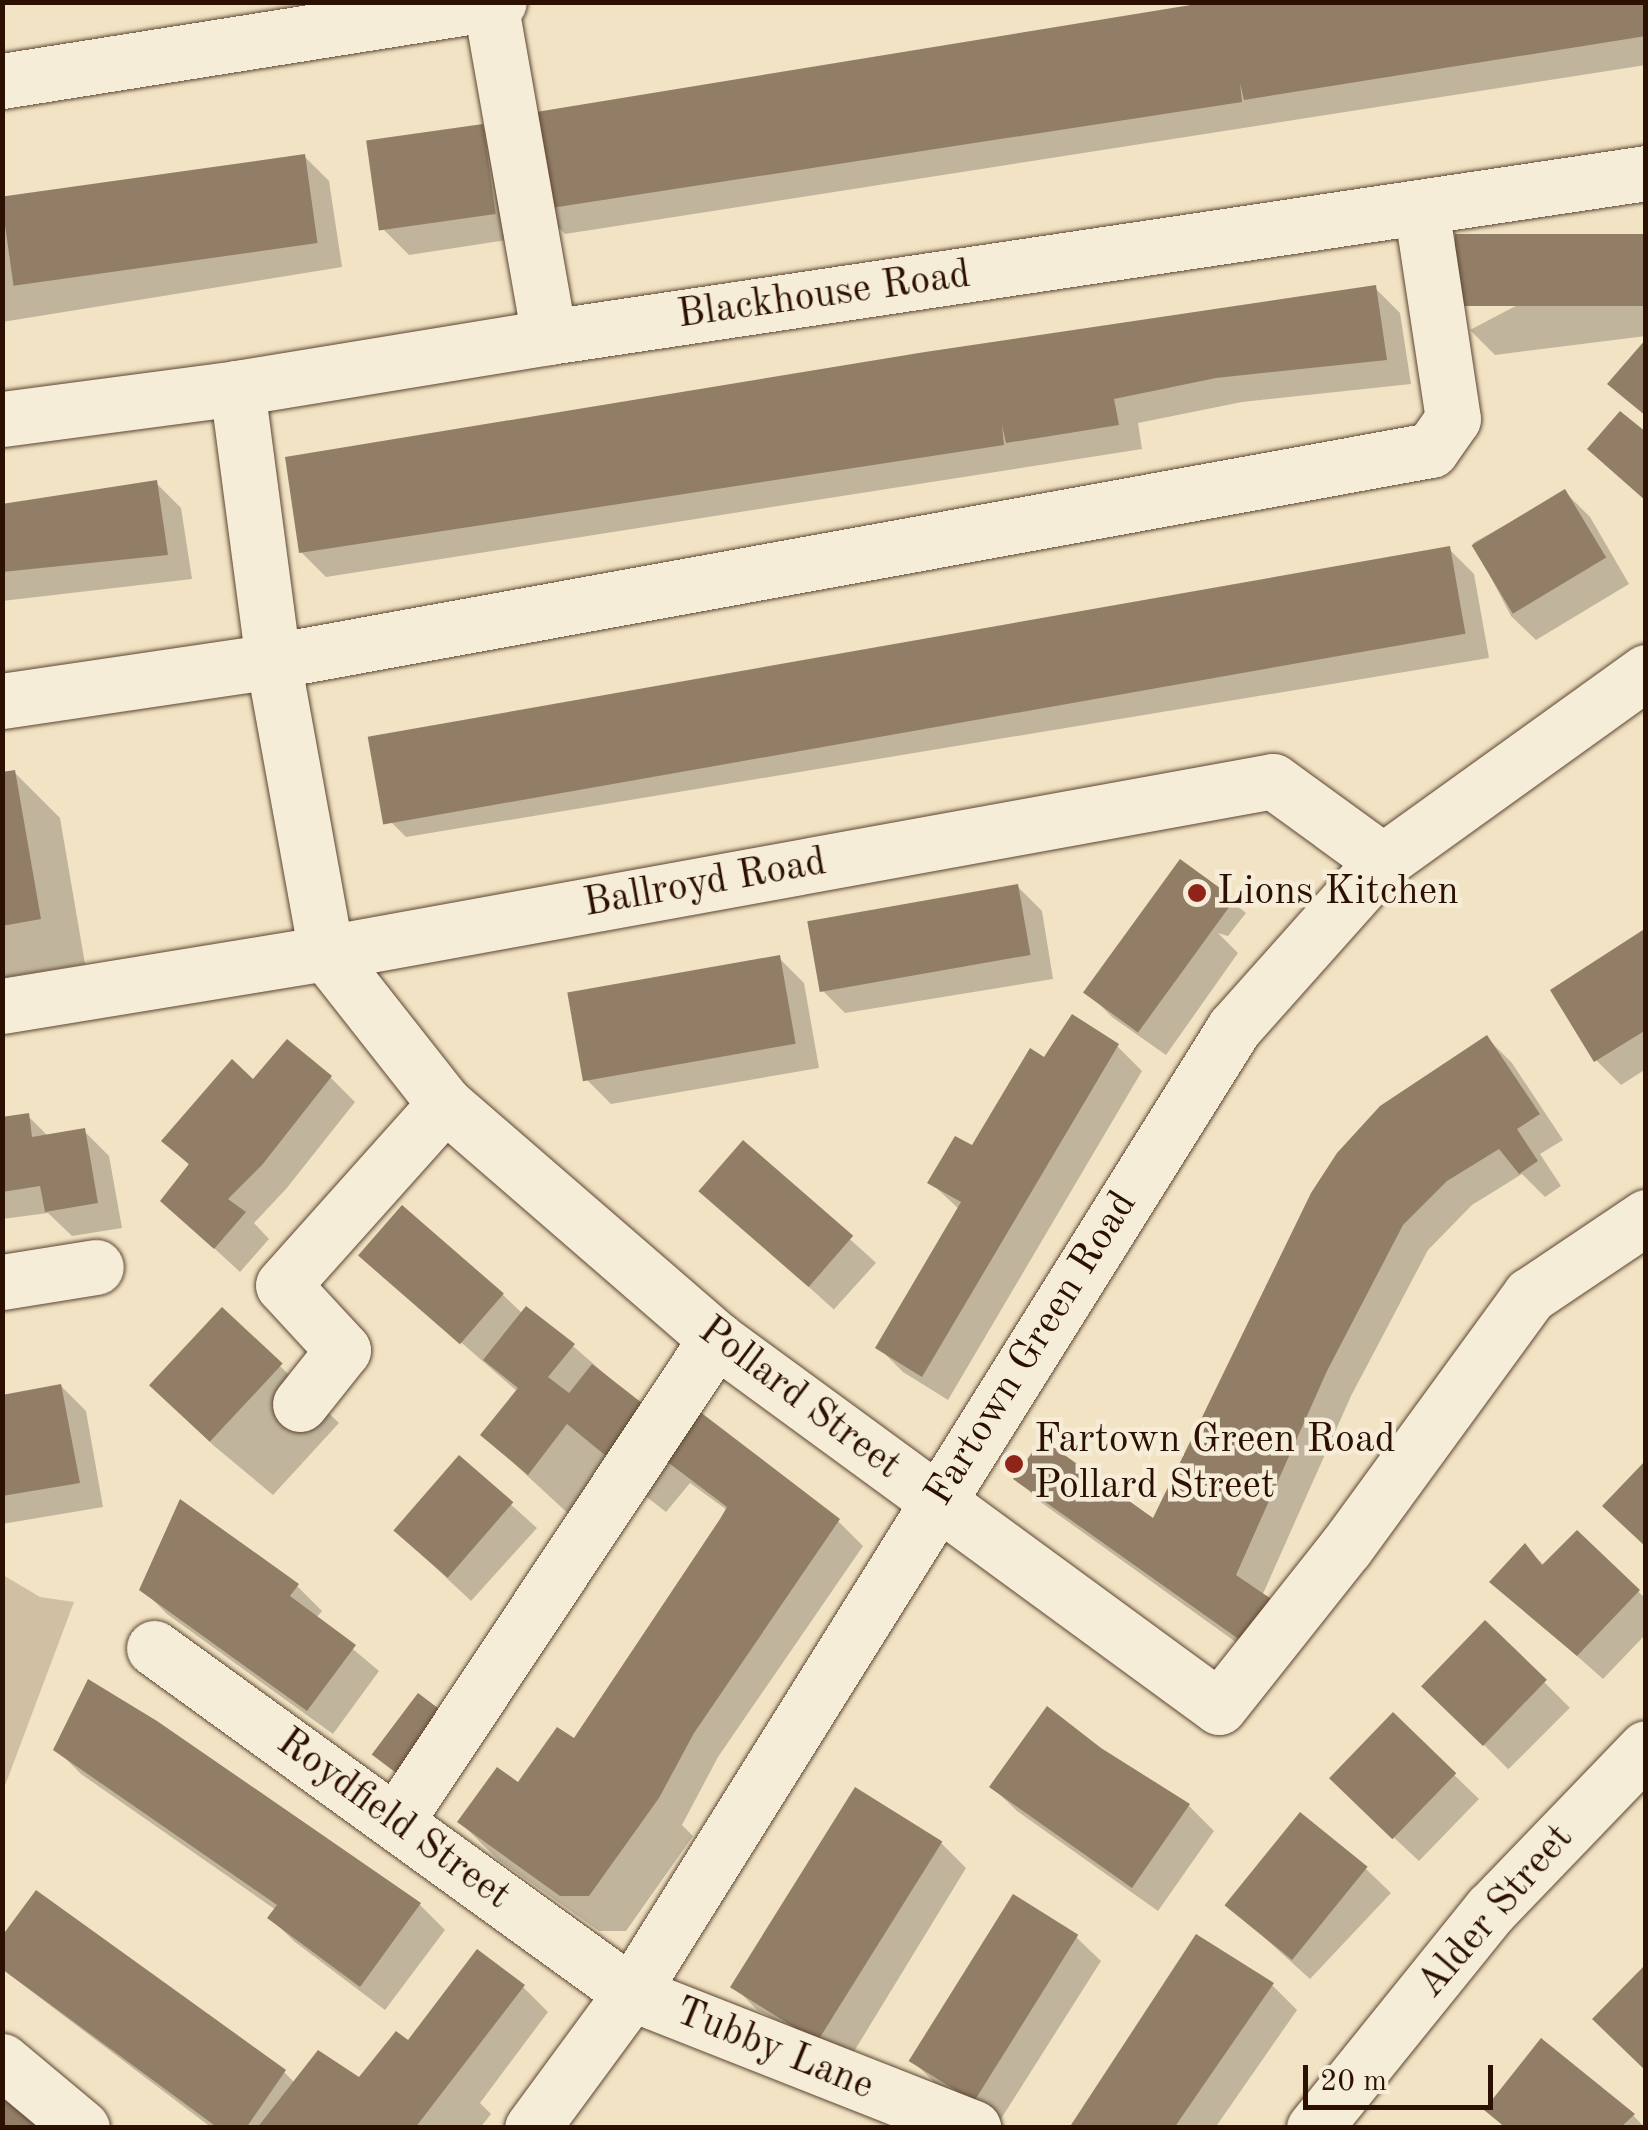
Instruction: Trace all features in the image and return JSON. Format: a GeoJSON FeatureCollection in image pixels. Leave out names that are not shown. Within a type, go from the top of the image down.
{"type":"FeatureCollection","features":[{"type":"Feature","properties":{"kind":"street"},"geometry":{"type":"LineString","coordinates":[[2,81],[499,2]]}},
{"type":"Feature","properties":{"kind":"street"},"geometry":{"type":"LineString","coordinates":[[490,3],[549,337]]}},
{"type":"Feature","properties":{"kind":"street","name":"Blackhouse Road"},"geometry":{"type":"LineString","coordinates":[[2,420],[237,388],[549,337],[1646,174]]}},
{"type":"Feature","properties":{"kind":"street"},"geometry":{"type":"LineString","coordinates":[[2,701],[274,660],[1431,450],[1453,419],[1421,206]]}},
{"type":"Feature","properties":{"kind":"street"},"geometry":{"type":"LineString","coordinates":[[237,388],[274,660],[326,953]]}},
{"type":"Feature","properties":{"kind":"street","name":"Fartown Green Road"},"geometry":{"type":"LineString","coordinates":[[532,2128],[632,1992],[1234,1028],[1382,862],[1646,672]]}},
{"type":"Feature","properties":{"kind":"street","name":"Ballroyd Road"},"geometry":{"type":"LineString","coordinates":[[2,1006],[326,953],[1272,781],[1382,862]]}},
{"type":"Feature","properties":{"kind":"street","name":"Pollard Street"},"geometry":{"type":"LineString","coordinates":[[326,953],[446,1104],[716,1340],[935,1503],[1046,1609],[1219,1706],[1346,1547],[1530,1296],[1646,1217]]}},
{"type":"Feature","properties":{"kind":"street"},"geometry":{"type":"LineString","coordinates":[[300,1404],[343,1350],[283,1285],[446,1104]]}},
{"type":"Feature","properties":{"kind":"street"},"geometry":{"type":"LineString","coordinates":[[2,1282],[96,1267]]}},
{"type":"Feature","properties":{"kind":"street"},"geometry":{"type":"LineString","coordinates":[[396,1821],[716,1340]]}},
{"type":"Feature","properties":{"kind":"street","name":"Roydfield Street"},"geometry":{"type":"LineString","coordinates":[[154,1648],[632,1992]]}},
{"type":"Feature","properties":{"kind":"street","name":"Alder Street"},"geometry":{"type":"LineString","coordinates":[[1314,2128],[1491,1909],[1646,1748]]}},
{"type":"Feature","properties":{"kind":"street","name":"Tubby Lane"},"geometry":{"type":"LineString","coordinates":[[632,1992],[905,2116],[973,2128]]}},
{"type":"Feature","properties":{"kind":"street"},"geometry":{"type":"LineString","coordinates":[[2,2061],[82,2128]]}},
{"type":"Feature","properties":{"kind":"shaded area"},"geometry":{"type":"Polygon","coordinates":[[[3,1575],[40,1597],[74,1602],[3,1791],[3,1575]]]}},
{"type":"Feature","properties":{"kind":"building"},"geometry":{"type":"Polygon","coordinates":[[[1209,2],[1646,2],[1646,36],[1244,100],[1240,83],[1242,102],[538,210],[524,114],[1209,2]]]}},
{"type":"Feature","properties":{"kind":"building"},"geometry":{"type":"Polygon","coordinates":[[[483,124],[496,214],[379,231],[366,140],[483,124]]]}},
{"type":"Feature","properties":{"kind":"building"},"geometry":{"type":"Polygon","coordinates":[[[305,154],[318,243],[14,286],[2,197],[305,154]]]}},
{"type":"Feature","properties":{"kind":"building"},"geometry":{"type":"Polygon","coordinates":[[[1455,234],[1646,234],[1646,306],[1455,306],[1455,234]]]}},
{"type":"Feature","properties":{"kind":"building"},"geometry":{"type":"Polygon","coordinates":[[[1376,285],[1387,360],[1216,378],[1114,399],[1119,425],[1006,443],[1002,425],[1004,445],[299,553],[285,457],[925,352],[1376,285]]]}},
{"type":"Feature","properties":{"kind":"building"},"geometry":{"type":"Polygon","coordinates":[[[1646,339],[1646,416],[1607,384],[1646,339]]]}},
{"type":"Feature","properties":{"kind":"building"},"geometry":{"type":"Polygon","coordinates":[[[1620,411],[1646,432],[1646,501],[1587,449],[1620,411]]]}},
{"type":"Feature","properties":{"kind":"building"},"geometry":{"type":"Polygon","coordinates":[[[157,480],[168,555],[2,572],[2,504],[157,480]]]}},
{"type":"Feature","properties":{"kind":"building"},"geometry":{"type":"Polygon","coordinates":[[[1565,489],[1606,558],[1513,614],[1472,545],[1565,489]]]}},
{"type":"Feature","properties":{"kind":"building"},"geometry":{"type":"Polygon","coordinates":[[[1450,546],[1465,634],[383,824],[368,737],[1450,546]]]}},
{"type":"Feature","properties":{"kind":"building"},"geometry":{"type":"Polygon","coordinates":[[[15,770],[41,919],[2,926],[2,772],[15,770]]]}},
{"type":"Feature","properties":{"kind":"building"},"geometry":{"type":"Polygon","coordinates":[[[1180,859],[1235,899],[1138,1032],[1083,992],[1180,859]]]}},
{"type":"Feature","properties":{"kind":"building"},"geometry":{"type":"Polygon","coordinates":[[[1018,884],[1031,955],[820,992],[807,921],[1018,884]]]}},
{"type":"Feature","properties":{"kind":"building"},"geometry":{"type":"Polygon","coordinates":[[[1646,928],[1646,1030],[1594,1062],[1550,990],[1646,928]]]}},
{"type":"Feature","properties":{"kind":"building"},"geometry":{"type":"Polygon","coordinates":[[[780,955],[796,1044],[583,1081],[567,993],[780,955]]]}},
{"type":"Feature","properties":{"kind":"building"},"geometry":{"type":"Polygon","coordinates":[[[1072,1014],[1119,1044],[922,1377],[875,1348],[961,1202],[927,1183],[955,1136],[972,1145],[1030,1048],[1044,1057],[1072,1014]]]}},
{"type":"Feature","properties":{"kind":"building"},"geometry":{"type":"Polygon","coordinates":[[[1487,1035],[1540,1114],[1517,1129],[1538,1161],[1519,1174],[1499,1149],[1447,1181],[1403,1225],[1327,1371],[1236,1575],[1283,1607],[1254,1650],[1013,1479],[1042,1439],[1153,1518],[1311,1193],[1337,1153],[1380,1106],[1487,1035]]]}},
{"type":"Feature","properties":{"kind":"building"},"geometry":{"type":"Polygon","coordinates":[[[287,1039],[332,1076],[262,1165],[228,1199],[246,1212],[214,1249],[160,1201],[189,1164],[161,1141],[232,1059],[253,1079],[287,1039]]]}},
{"type":"Feature","properties":{"kind":"building"},"geometry":{"type":"Polygon","coordinates":[[[29,1113],[32,1137],[85,1128],[98,1203],[45,1212],[40,1186],[2,1192],[2,1117],[29,1113]]]}},
{"type":"Feature","properties":{"kind":"building"},"geometry":{"type":"Polygon","coordinates":[[[743,1140],[853,1236],[809,1287],[698,1191],[743,1140]]]}},
{"type":"Feature","properties":{"kind":"building"},"geometry":{"type":"Polygon","coordinates":[[[402,1205],[504,1294],[460,1344],[358,1256],[402,1205]]]}},
{"type":"Feature","properties":{"kind":"building"},"geometry":{"type":"Polygon","coordinates":[[[526,1306],[575,1344],[548,1377],[569,1393],[592,1364],[647,1407],[606,1456],[567,1424],[528,1475],[480,1435],[518,1388],[483,1360],[526,1306]]]}},
{"type":"Feature","properties":{"kind":"building"},"geometry":{"type":"Polygon","coordinates":[[[222,1307],[283,1364],[210,1442],[149,1385],[222,1307]]]}},
{"type":"Feature","properties":{"kind":"building"},"geometry":{"type":"Polygon","coordinates":[[[61,1384],[80,1483],[2,1496],[2,1395],[61,1384]]]}},
{"type":"Feature","properties":{"kind":"building"},"geometry":{"type":"Polygon","coordinates":[[[691,1405],[840,1519],[694,1733],[659,1798],[589,1896],[560,1896],[457,1822],[497,1767],[518,1782],[557,1727],[574,1738],[727,1507],[657,1454],[691,1405]]]}},
{"type":"Feature","properties":{"kind":"building"},"geometry":{"type":"Polygon","coordinates":[[[459,1455],[513,1502],[448,1578],[393,1530],[459,1455]]]}},
{"type":"Feature","properties":{"kind":"building"},"geometry":{"type":"Polygon","coordinates":[[[1646,1460],[1646,1547],[1602,1506],[1646,1460]]]}},
{"type":"Feature","properties":{"kind":"building"},"geometry":{"type":"Polygon","coordinates":[[[180,1499],[299,1584],[290,1596],[356,1645],[307,1711],[139,1590],[180,1499]]]}},
{"type":"Feature","properties":{"kind":"building"},"geometry":{"type":"Polygon","coordinates":[[[1577,1530],[1640,1590],[1577,1656],[1489,1582],[1525,1543],[1542,1565],[1577,1530]]]}},
{"type":"Feature","properties":{"kind":"building"},"geometry":{"type":"Polygon","coordinates":[[[1485,1620],[1547,1680],[1483,1746],[1421,1686],[1485,1620]]]}},
{"type":"Feature","properties":{"kind":"building"},"geometry":{"type":"Polygon","coordinates":[[[88,1679],[157,1721],[421,1903],[360,1987],[267,1918],[277,1905],[53,1750],[88,1679]]]}},
{"type":"Feature","properties":{"kind":"building"},"geometry":{"type":"Polygon","coordinates":[[[418,1693],[455,1721],[408,1782],[372,1754],[418,1693]]]}},
{"type":"Feature","properties":{"kind":"building"},"geometry":{"type":"Polygon","coordinates":[[[1047,1706],[1101,1748],[1190,1804],[1132,1888],[989,1787],[1047,1706]]]}},
{"type":"Feature","properties":{"kind":"building"},"geometry":{"type":"Polygon","coordinates":[[[1393,1712],[1456,1773],[1392,1839],[1329,1778],[1393,1712]]]}},
{"type":"Feature","properties":{"kind":"building"},"geometry":{"type":"Polygon","coordinates":[[[855,1787],[942,1842],[817,2042],[730,1987],[855,1787]]]}},
{"type":"Feature","properties":{"kind":"building"},"geometry":{"type":"Polygon","coordinates":[[[1300,1812],[1368,1867],[1292,1960],[1224,1905],[1300,1812]]]}},
{"type":"Feature","properties":{"kind":"building"},"geometry":{"type":"Polygon","coordinates":[[[36,1890],[286,2070],[246,2128],[218,2128],[2,1969],[2,1936],[36,1890]]]}},
{"type":"Feature","properties":{"kind":"building"},"geometry":{"type":"Polygon","coordinates":[[[1013,1894],[1078,1935],[974,2102],[909,2061],[1013,1894]]]}},
{"type":"Feature","properties":{"kind":"building"},"geometry":{"type":"Polygon","coordinates":[[[1196,1934],[1274,1983],[1174,2128],[1069,2128],[1196,1934]]]}},
{"type":"Feature","properties":{"kind":"building"},"geometry":{"type":"Polygon","coordinates":[[[477,1949],[525,1985],[415,2128],[257,2128],[318,2050],[359,2077],[396,2031],[408,2040],[477,1949]]]}},
{"type":"Feature","properties":{"kind":"building"},"geometry":{"type":"Polygon","coordinates":[[[1646,1964],[1646,2071],[1592,2019],[1646,1964]]]}},
{"type":"Feature","properties":{"kind":"building"},"geometry":{"type":"Polygon","coordinates":[[[1541,2038],[1635,2114],[1620,2128],[1506,2128],[1484,2110],[1541,2038]]]}},
{"type":"Feature","properties":{"kind":"building"},"geometry":{"type":"Polygon","coordinates":[[[2,2089],[53,2128],[2,2128],[2,2089]]]}},
{"type":"Feature","properties":{"kind":"place","name":"Lions Kitchen"},"geometry":{"type":"Point","coordinates":[1197,893]}},
{"type":"Feature","properties":{"kind":"place","name":"Fartown Green Road Pollard Street"},"geometry":{"type":"Point","coordinates":[1014,1464]}}]}
